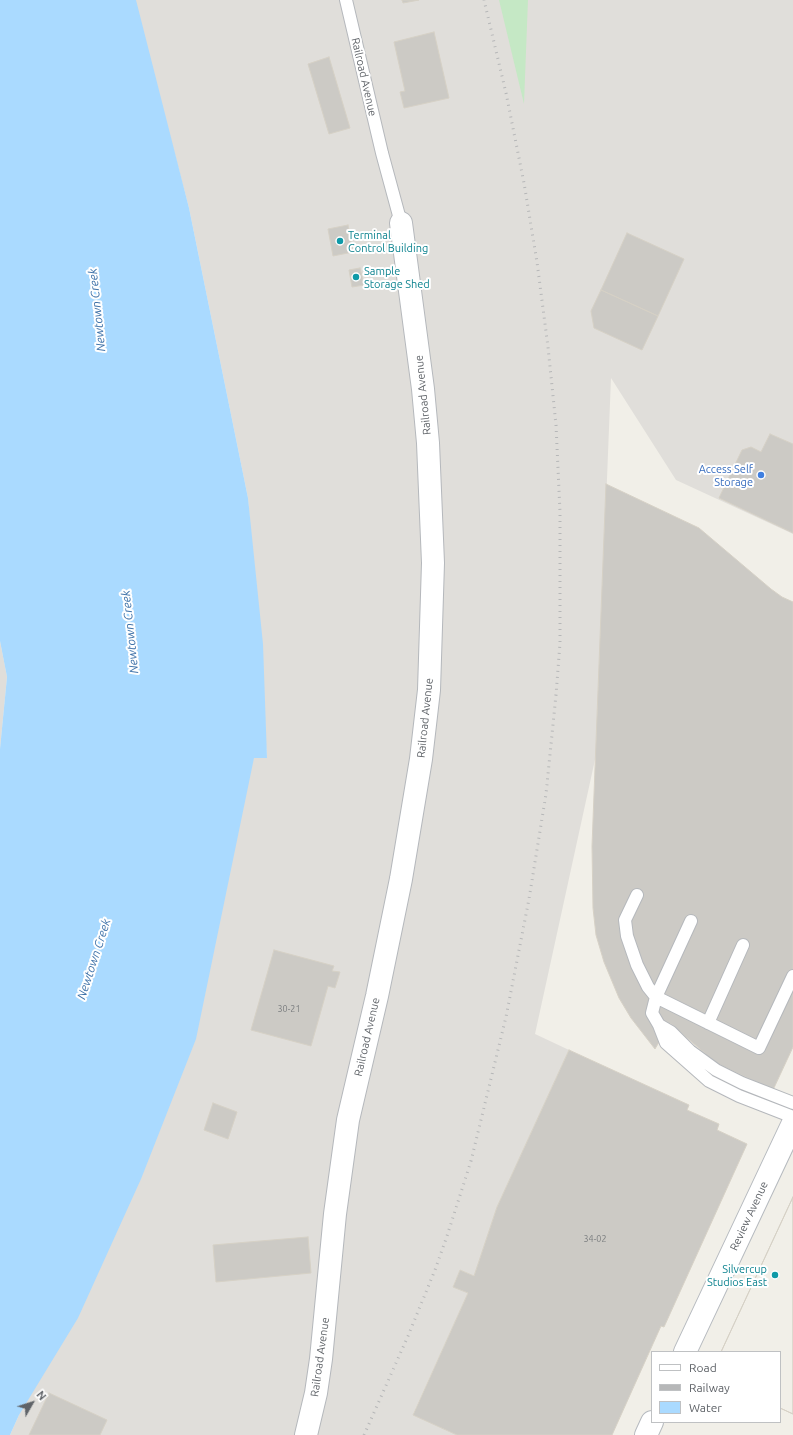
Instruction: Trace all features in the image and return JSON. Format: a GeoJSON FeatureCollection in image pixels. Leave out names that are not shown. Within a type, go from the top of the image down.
{"type":"FeatureCollection","features":[{"type":"Feature","properties":{"kind":"street","name":"Railroad Avenue"},"geometry":{"type":"LineString","coordinates":[[306,1435],[316,1393],[321,1359],[335,1214],[348,1120],[401,879],[421,759],[429,690],[433,562],[428,443],[423,389],[402,223]]}},
{"type":"Feature","properties":{"kind":"street","name":"Review Avenue"},"geometry":{"type":"LineString","coordinates":[[685,1351],[793,1123]]}},
{"type":"Feature","properties":{"kind":"street"},"geometry":{"type":"LineString","coordinates":[[646,1435],[652,1423]]}},
{"type":"Feature","properties":{"kind":"lane","name":"Railroad Avenue"},"geometry":{"type":"LineString","coordinates":[[346,0],[382,153],[402,223]]}},
{"type":"Feature","properties":{"kind":"lane"},"geometry":{"type":"LineString","coordinates":[[637,895],[625,920],[627,936],[637,965],[648,987],[656,997],[759,1048],[793,976]]}},
{"type":"Feature","properties":{"kind":"lane"},"geometry":{"type":"LineString","coordinates":[[691,921],[656,997],[652,1013],[659,1025],[666,1043],[709,1080],[738,1096],[793,1117]]}},
{"type":"Feature","properties":{"kind":"lane"},"geometry":{"type":"LineString","coordinates":[[708,1023],[743,945]]}},
{"type":"Feature","properties":{"kind":"lane"},"geometry":{"type":"LineString","coordinates":[[659,1025],[671,1032],[690,1051],[716,1070],[742,1083],[793,1103]]}},
{"type":"Feature","properties":{"kind":"shaded area"},"geometry":{"type":"Polygon","coordinates":[[[134,0],[793,0],[793,534],[676,480],[611,378],[596,755],[535,1034],[569,1050],[497,1207],[474,1276],[460,1270],[453,1286],[468,1293],[413,1414],[457,1435],[10,1435],[19,1415],[254,757],[267,758],[248,498],[189,208],[134,0]]]}},
{"type":"Feature","properties":{"kind":"shaded area"},"geometry":{"type":"Polygon","coordinates":[[[0,641],[7,677],[0,749],[0,641]]]}},
{"type":"Feature","properties":{"kind":"green space"},"geometry":{"type":"Polygon","coordinates":[[[499,0],[528,0],[524,104],[499,0]]]}},
{"type":"Feature","properties":{"kind":"water","name":"Newtown Creek"},"geometry":{"type":"Polygon","coordinates":[[[0,0],[136,0],[189,208],[248,498],[263,644],[267,758],[254,758],[196,1039],[141,1179],[78,1318],[19,1415],[10,1435],[0,1435],[0,749],[7,677],[0,641],[0,0]]]}},
{"type":"Feature","properties":{"kind":"building"},"geometry":{"type":"Polygon","coordinates":[[[402,0],[419,0],[403,3],[402,0]]]}},
{"type":"Feature","properties":{"kind":"building"},"geometry":{"type":"Polygon","coordinates":[[[434,32],[449,98],[404,108],[400,92],[405,91],[394,42],[434,32]]]}},
{"type":"Feature","properties":{"kind":"building"},"geometry":{"type":"Polygon","coordinates":[[[329,57],[350,128],[329,134],[308,64],[329,57]]]}},
{"type":"Feature","properties":{"kind":"building","name":"Terminal Control Building"},"geometry":{"type":"Polygon","coordinates":[[[348,225],[353,252],[333,256],[328,229],[348,225]]]}},
{"type":"Feature","properties":{"kind":"building"},"geometry":{"type":"Polygon","coordinates":[[[627,233],[684,259],[658,316],[601,290],[627,233]]]}},
{"type":"Feature","properties":{"kind":"building","name":"Sample Storage Shed"},"geometry":{"type":"Polygon","coordinates":[[[360,268],[364,285],[352,287],[349,270],[360,268]]]}},
{"type":"Feature","properties":{"kind":"building"},"geometry":{"type":"Polygon","coordinates":[[[601,290],[658,316],[642,350],[594,328],[591,311],[601,290]]]}},
{"type":"Feature","properties":{"kind":"building","name":"Access Self Storage"},"geometry":{"type":"Polygon","coordinates":[[[770,434],[793,444],[793,533],[719,498],[742,450],[751,447],[761,452],[770,434]]]}},
{"type":"Feature","properties":{"kind":"building"},"geometry":{"type":"Polygon","coordinates":[[[606,484],[699,528],[771,589],[782,597],[793,602],[793,1047],[773,1090],[716,1063],[670,1023],[655,1049],[631,1018],[619,998],[604,962],[596,935],[593,908],[592,846],[606,484]]]}},
{"type":"Feature","properties":{"kind":"building"},"geometry":{"type":"Polygon","coordinates":[[[274,950],[334,966],[332,971],[340,972],[335,988],[328,986],[311,1046],[251,1030],[274,950]]]}},
{"type":"Feature","properties":{"kind":"building"},"geometry":{"type":"Polygon","coordinates":[[[569,1050],[689,1105],[687,1110],[719,1124],[717,1130],[747,1144],[664,1327],[661,1326],[612,1435],[457,1435],[413,1415],[468,1293],[453,1287],[460,1270],[474,1276],[497,1207],[569,1050]]]}},
{"type":"Feature","properties":{"kind":"building"},"geometry":{"type":"Polygon","coordinates":[[[213,1103],[237,1112],[228,1139],[204,1130],[213,1103]]]}},
{"type":"Feature","properties":{"kind":"building","name":"Silvercup Studios East"},"geometry":{"type":"Polygon","coordinates":[[[793,1197],[793,1414],[781,1408],[781,1351],[721,1351],[793,1197]]]}},
{"type":"Feature","properties":{"kind":"building","name":"Silvercup Studios East"},"geometry":{"type":"Polygon","coordinates":[[[793,1197],[793,1414],[781,1408],[781,1351],[721,1351],[793,1197]]]}},
{"type":"Feature","properties":{"kind":"building"},"geometry":{"type":"Polygon","coordinates":[[[308,1237],[311,1273],[216,1282],[213,1245],[308,1237]]]}},
{"type":"Feature","properties":{"kind":"building"},"geometry":{"type":"Polygon","coordinates":[[[49,1393],[107,1420],[100,1435],[29,1435],[49,1393]]]}},
{"type":"Feature","properties":{"kind":"railway"},"geometry":{"type":"LineString","coordinates":[[364,1435],[408,1336],[435,1270],[471,1161],[506,1017],[529,899],[546,794],[556,695],[560,643],[560,512],[556,425],[548,347],[537,262],[524,183],[506,93],[484,0]]}},
{"type":"Feature","properties":{"kind":"place","name":"Terminal Control Building"},"geometry":{"type":"Point","coordinates":[340,241]}},
{"type":"Feature","properties":{"kind":"place","name":"Sample Storage Shed"},"geometry":{"type":"Point","coordinates":[356,277]}},
{"type":"Feature","properties":{"kind":"place","name":"Access Self Storage"},"geometry":{"type":"Point","coordinates":[761,475]}},
{"type":"Feature","properties":{"kind":"place","name":"Silvercup Studios East"},"geometry":{"type":"Point","coordinates":[775,1275]}}]}
